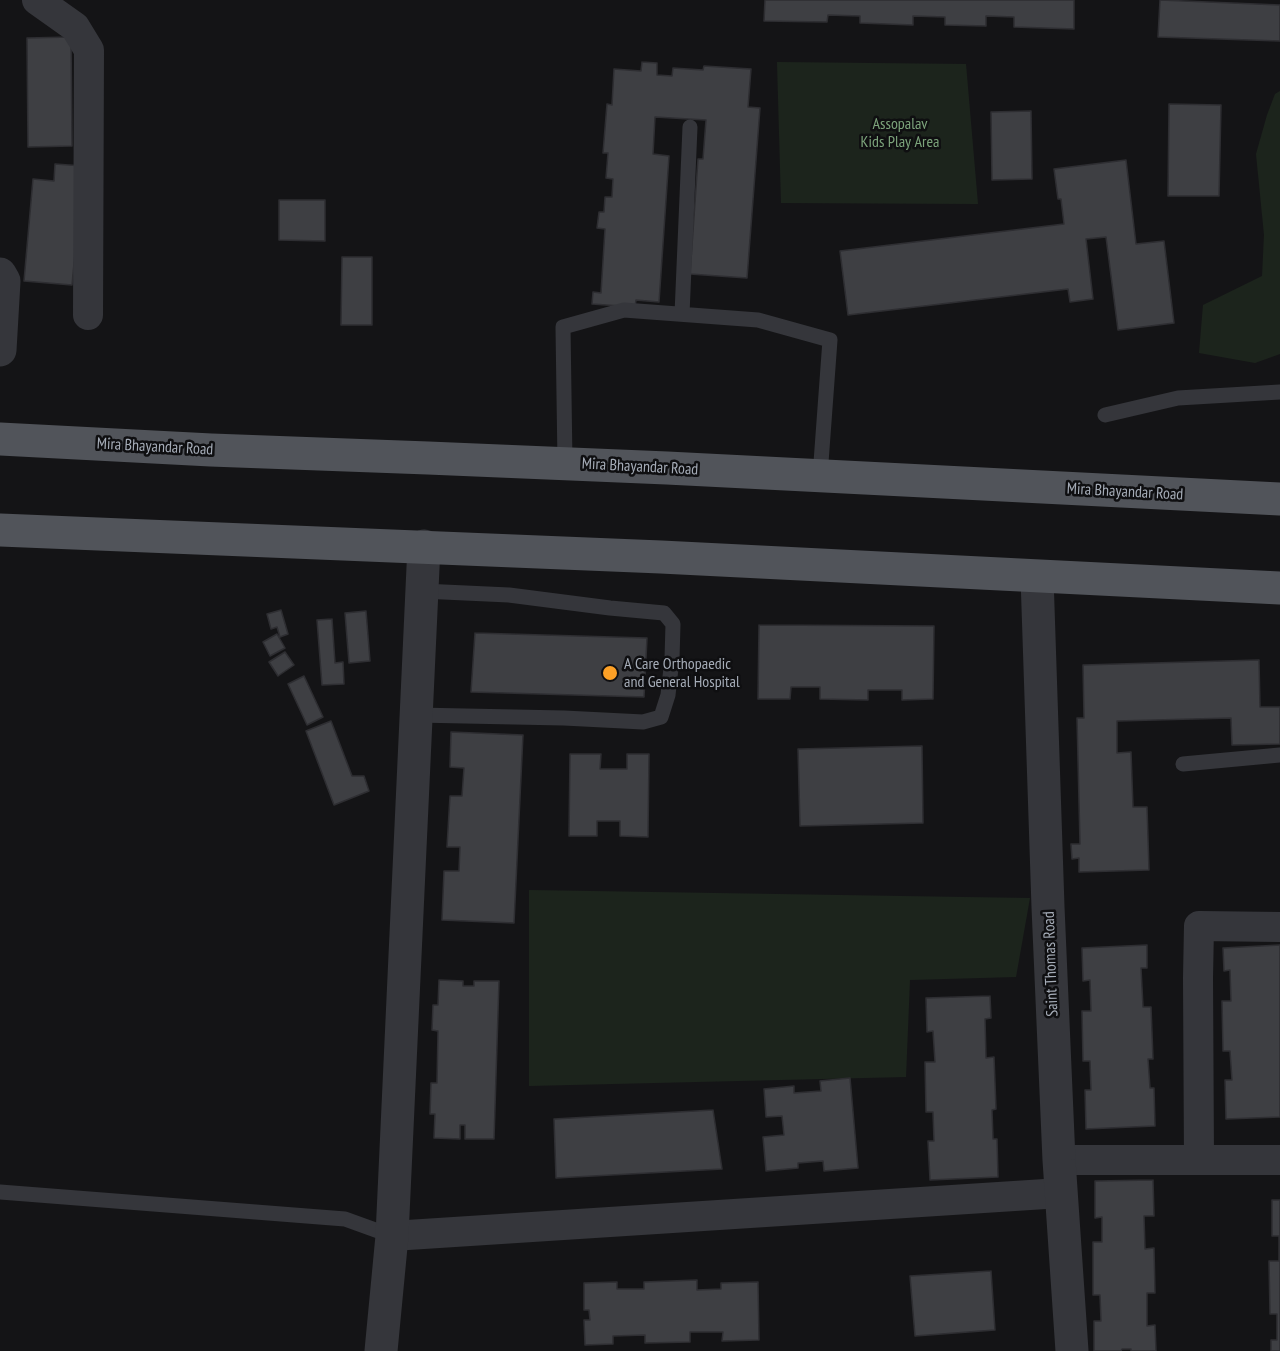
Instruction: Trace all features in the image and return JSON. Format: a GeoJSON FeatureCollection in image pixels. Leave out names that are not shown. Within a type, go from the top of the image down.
{"type":"FeatureCollection","features":[{"type":"Feature","properties":{"kind":"main road","name":"Mira Bhayandar Road"},"geometry":{"type":"LineString","coordinates":[[0,439],[211,450],[565,463],[1274,500]]}},
{"type":"Feature","properties":{"kind":"main road"},"geometry":{"type":"LineString","coordinates":[[0,456],[274,468],[345,455]]}},
{"type":"Feature","properties":{"kind":"main road"},"geometry":{"type":"LineString","coordinates":[[0,513],[288,525],[344,543]]}},
{"type":"Feature","properties":{"kind":"main road"},"geometry":{"type":"LineString","coordinates":[[0,530],[424,546],[1037,577],[1273,586]]}},
{"type":"Feature","properties":{"kind":"street"},"geometry":{"type":"LineString","coordinates":[[37,0],[75,27],[88,50],[88,315]]}},
{"type":"Feature","properties":{"kind":"street"},"geometry":{"type":"LineString","coordinates":[[0,274],[4,281],[0,350]]}},
{"type":"Feature","properties":{"kind":"street"},"geometry":{"type":"LineString","coordinates":[[381,1351],[392,1236],[424,546]]}},
{"type":"Feature","properties":{"kind":"street","name":"Saint Thomas Road"},"geometry":{"type":"LineString","coordinates":[[1037,577],[1059,1161],[1072,1351]]}},
{"type":"Feature","properties":{"kind":"street"},"geometry":{"type":"LineString","coordinates":[[1199,1160],[1199,926],[1280,927]]}},
{"type":"Feature","properties":{"kind":"street"},"geometry":{"type":"LineString","coordinates":[[1059,1161],[1280,1160]]}},
{"type":"Feature","properties":{"kind":"street"},"geometry":{"type":"LineString","coordinates":[[392,1236],[1061,1193]]}},
{"type":"Feature","properties":{"kind":"lane"},"geometry":{"type":"LineString","coordinates":[[682,314],[690,127]]}},
{"type":"Feature","properties":{"kind":"lane"},"geometry":{"type":"LineString","coordinates":[[565,463],[563,327],[624,310],[758,320],[830,340],[820,476]]}},
{"type":"Feature","properties":{"kind":"lane"},"geometry":{"type":"LineString","coordinates":[[1105,415],[1178,399],[1280,392]]}},
{"type":"Feature","properties":{"kind":"lane"},"geometry":{"type":"LineString","coordinates":[[416,715],[564,718],[643,723],[661,717],[668,695],[672,659],[673,624],[664,613],[509,595],[422,591]]}},
{"type":"Feature","properties":{"kind":"lane"},"geometry":{"type":"LineString","coordinates":[[1183,764],[1280,756]]}},
{"type":"Feature","properties":{"kind":"lane"},"geometry":{"type":"LineString","coordinates":[[0,1192],[345,1219],[392,1236]]}},
{"type":"Feature","properties":{"kind":"green space","name":"Assopalav Kids Play Area"},"geometry":{"type":"Polygon","coordinates":[[[777,62],[966,64],[978,204],[781,203],[777,62]]]}},
{"type":"Feature","properties":{"kind":"green space"},"geometry":{"type":"Polygon","coordinates":[[[1280,91],[1280,354],[1255,363],[1199,353],[1203,305],[1262,276],[1264,235],[1256,154],[1275,94],[1280,91]]]}},
{"type":"Feature","properties":{"kind":"green space"},"geometry":{"type":"Polygon","coordinates":[[[529,890],[1030,898],[1016,977],[910,980],[906,1077],[529,1086],[529,890]]]}},
{"type":"Feature","properties":{"kind":"building"},"geometry":{"type":"Polygon","coordinates":[[[765,0],[1074,0],[1074,29],[1014,27],[1014,17],[986,16],[986,26],[945,25],[945,17],[913,16],[913,25],[860,23],[860,16],[828,15],[827,22],[764,21],[765,0]]]}},
{"type":"Feature","properties":{"kind":"building"},"geometry":{"type":"Polygon","coordinates":[[[1160,0],[1280,5],[1280,41],[1158,37],[1160,0]]]}},
{"type":"Feature","properties":{"kind":"building"},"geometry":{"type":"Polygon","coordinates":[[[71,37],[72,146],[28,147],[27,38],[71,37]]]}},
{"type":"Feature","properties":{"kind":"building"},"geometry":{"type":"Polygon","coordinates":[[[642,62],[657,63],[657,75],[672,76],[673,68],[703,70],[704,66],[751,69],[748,107],[760,108],[747,278],[690,274],[698,159],[703,159],[706,120],[655,117],[653,154],[669,156],[659,302],[636,300],[635,307],[592,304],[593,292],[601,293],[605,229],[597,228],[599,212],[604,212],[605,197],[612,197],[613,179],[606,178],[608,153],[603,153],[607,104],[612,105],[614,69],[641,71],[642,62]]]}},
{"type":"Feature","properties":{"kind":"building"},"geometry":{"type":"Polygon","coordinates":[[[1169,104],[1221,105],[1219,196],[1168,196],[1169,104]]]}},
{"type":"Feature","properties":{"kind":"building"},"geometry":{"type":"Polygon","coordinates":[[[1031,111],[1032,179],[992,180],[991,112],[1031,111]]]}},
{"type":"Feature","properties":{"kind":"building"},"geometry":{"type":"Polygon","coordinates":[[[1126,160],[1136,244],[1164,241],[1174,323],[1118,330],[1106,237],[1086,239],[1093,299],[1070,302],[1068,289],[848,315],[840,251],[1064,224],[1054,169],[1126,160]]]}},
{"type":"Feature","properties":{"kind":"building"},"geometry":{"type":"Polygon","coordinates":[[[55,164],[83,166],[72,285],[24,281],[33,179],[54,181],[55,164]]]}},
{"type":"Feature","properties":{"kind":"building"},"geometry":{"type":"Polygon","coordinates":[[[279,200],[325,200],[325,241],[279,240],[279,200]]]}},
{"type":"Feature","properties":{"kind":"building"},"geometry":{"type":"Polygon","coordinates":[[[342,257],[372,257],[372,325],[341,325],[342,257]]]}},
{"type":"Feature","properties":{"kind":"building"},"geometry":{"type":"Polygon","coordinates":[[[281,610],[288,634],[280,637],[277,627],[271,629],[267,614],[281,610]]]}},
{"type":"Feature","properties":{"kind":"building"},"geometry":{"type":"Polygon","coordinates":[[[366,611],[370,661],[349,663],[345,613],[366,611]]]}},
{"type":"Feature","properties":{"kind":"building"},"geometry":{"type":"Polygon","coordinates":[[[332,619],[335,663],[343,662],[344,684],[322,685],[317,620],[332,619]]]}},
{"type":"Feature","properties":{"kind":"building"},"geometry":{"type":"Polygon","coordinates":[[[759,625],[934,626],[933,699],[902,700],[902,690],[868,690],[868,700],[820,699],[820,687],[791,687],[790,699],[758,699],[759,625]]]}},
{"type":"Feature","properties":{"kind":"building"},"geometry":{"type":"Polygon","coordinates":[[[475,633],[647,638],[644,697],[471,692],[475,633]]]}},
{"type":"Feature","properties":{"kind":"building"},"geometry":{"type":"Polygon","coordinates":[[[277,634],[285,648],[270,656],[263,642],[277,634]]]}},
{"type":"Feature","properties":{"kind":"building"},"geometry":{"type":"Polygon","coordinates":[[[285,652],[294,665],[278,676],[269,662],[285,652]]]}},
{"type":"Feature","properties":{"kind":"building"},"geometry":{"type":"Polygon","coordinates":[[[1259,660],[1260,707],[1280,707],[1280,744],[1232,745],[1231,718],[1117,721],[1117,753],[1131,752],[1133,807],[1147,807],[1149,870],[1079,872],[1079,858],[1072,859],[1071,844],[1080,844],[1077,718],[1084,718],[1083,665],[1259,660]]]}},
{"type":"Feature","properties":{"kind":"building"},"geometry":{"type":"Polygon","coordinates":[[[304,676],[323,717],[307,725],[288,684],[304,676]]]}},
{"type":"Feature","properties":{"kind":"building"},"geometry":{"type":"Polygon","coordinates":[[[331,721],[352,776],[364,776],[369,791],[334,805],[306,731],[331,721]]]}},
{"type":"Feature","properties":{"kind":"building"},"geometry":{"type":"Polygon","coordinates":[[[451,732],[523,735],[514,923],[442,920],[444,871],[459,871],[460,847],[447,847],[450,796],[462,796],[464,768],[450,767],[451,732]]]}},
{"type":"Feature","properties":{"kind":"building"},"geometry":{"type":"Polygon","coordinates":[[[922,746],[923,823],[800,826],[798,749],[922,746]]]}},
{"type":"Feature","properties":{"kind":"building"},"geometry":{"type":"Polygon","coordinates":[[[570,754],[601,754],[600,769],[627,769],[627,754],[649,754],[648,837],[620,836],[620,821],[597,821],[597,836],[569,836],[570,754]]]}},
{"type":"Feature","properties":{"kind":"building"},"geometry":{"type":"Polygon","coordinates":[[[1147,945],[1147,968],[1141,968],[1143,1007],[1151,1007],[1153,1059],[1148,1059],[1150,1088],[1154,1088],[1155,1126],[1086,1129],[1085,1090],[1091,1090],[1090,1061],[1083,1061],[1082,1011],[1091,1011],[1090,980],[1083,981],[1082,948],[1147,945]]]}},
{"type":"Feature","properties":{"kind":"building"},"geometry":{"type":"Polygon","coordinates":[[[1280,945],[1280,1117],[1226,1119],[1225,1080],[1232,1080],[1230,1051],[1223,1051],[1222,1001],[1231,1001],[1230,970],[1224,971],[1223,948],[1280,945]]]}},
{"type":"Feature","properties":{"kind":"building"},"geometry":{"type":"Polygon","coordinates":[[[439,980],[463,981],[463,986],[474,986],[474,981],[499,981],[494,1139],[465,1139],[465,1125],[460,1125],[460,1139],[434,1138],[435,1114],[430,1114],[431,1083],[437,1083],[438,1031],[432,1030],[433,1005],[438,1005],[439,980]]]}},
{"type":"Feature","properties":{"kind":"building"},"geometry":{"type":"Polygon","coordinates":[[[990,996],[991,1018],[985,1019],[986,1058],[994,1057],[996,1109],[992,1110],[993,1139],[997,1139],[998,1177],[930,1180],[928,1141],[934,1141],[933,1112],[926,1112],[925,1062],[935,1062],[933,1031],[927,1032],[926,998],[990,996]]]}},
{"type":"Feature","properties":{"kind":"building"},"geometry":{"type":"Polygon","coordinates":[[[850,1078],[858,1168],[824,1171],[823,1161],[798,1163],[798,1168],[766,1171],[763,1137],[784,1135],[782,1116],[766,1117],[764,1089],[794,1086],[794,1093],[821,1091],[820,1081],[850,1078]]]}},
{"type":"Feature","properties":{"kind":"building"},"geometry":{"type":"Polygon","coordinates":[[[713,1110],[722,1169],[556,1178],[554,1119],[713,1110]]]}},
{"type":"Feature","properties":{"kind":"building"},"geometry":{"type":"Polygon","coordinates":[[[1153,1180],[1154,1216],[1144,1216],[1145,1249],[1154,1248],[1155,1293],[1147,1293],[1147,1326],[1155,1325],[1156,1351],[1122,1349],[1121,1351],[1094,1351],[1094,1321],[1101,1321],[1100,1295],[1093,1295],[1093,1242],[1102,1242],[1102,1217],[1095,1218],[1095,1181],[1153,1180]]]}},
{"type":"Feature","properties":{"kind":"building"},"geometry":{"type":"Polygon","coordinates":[[[1272,1200],[1280,1200],[1280,1351],[1271,1351],[1271,1340],[1277,1340],[1277,1314],[1270,1314],[1269,1261],[1279,1261],[1279,1236],[1272,1236],[1272,1200]]]}},
{"type":"Feature","properties":{"kind":"building"},"geometry":{"type":"Polygon","coordinates":[[[991,1271],[995,1330],[915,1336],[910,1276],[991,1271]]]}},
{"type":"Feature","properties":{"kind":"building"},"geometry":{"type":"Polygon","coordinates":[[[697,1280],[697,1290],[721,1289],[721,1283],[758,1282],[759,1340],[722,1341],[723,1332],[690,1332],[690,1342],[645,1343],[645,1335],[613,1336],[613,1344],[585,1345],[584,1320],[590,1320],[589,1310],[584,1310],[584,1283],[617,1282],[617,1289],[644,1289],[644,1282],[697,1280]]]}},
{"type":"Feature","properties":{"kind":"place","name":"A Care Orthopaedic and General Hospital"},"geometry":{"type":"Point","coordinates":[610,673]}}]}
